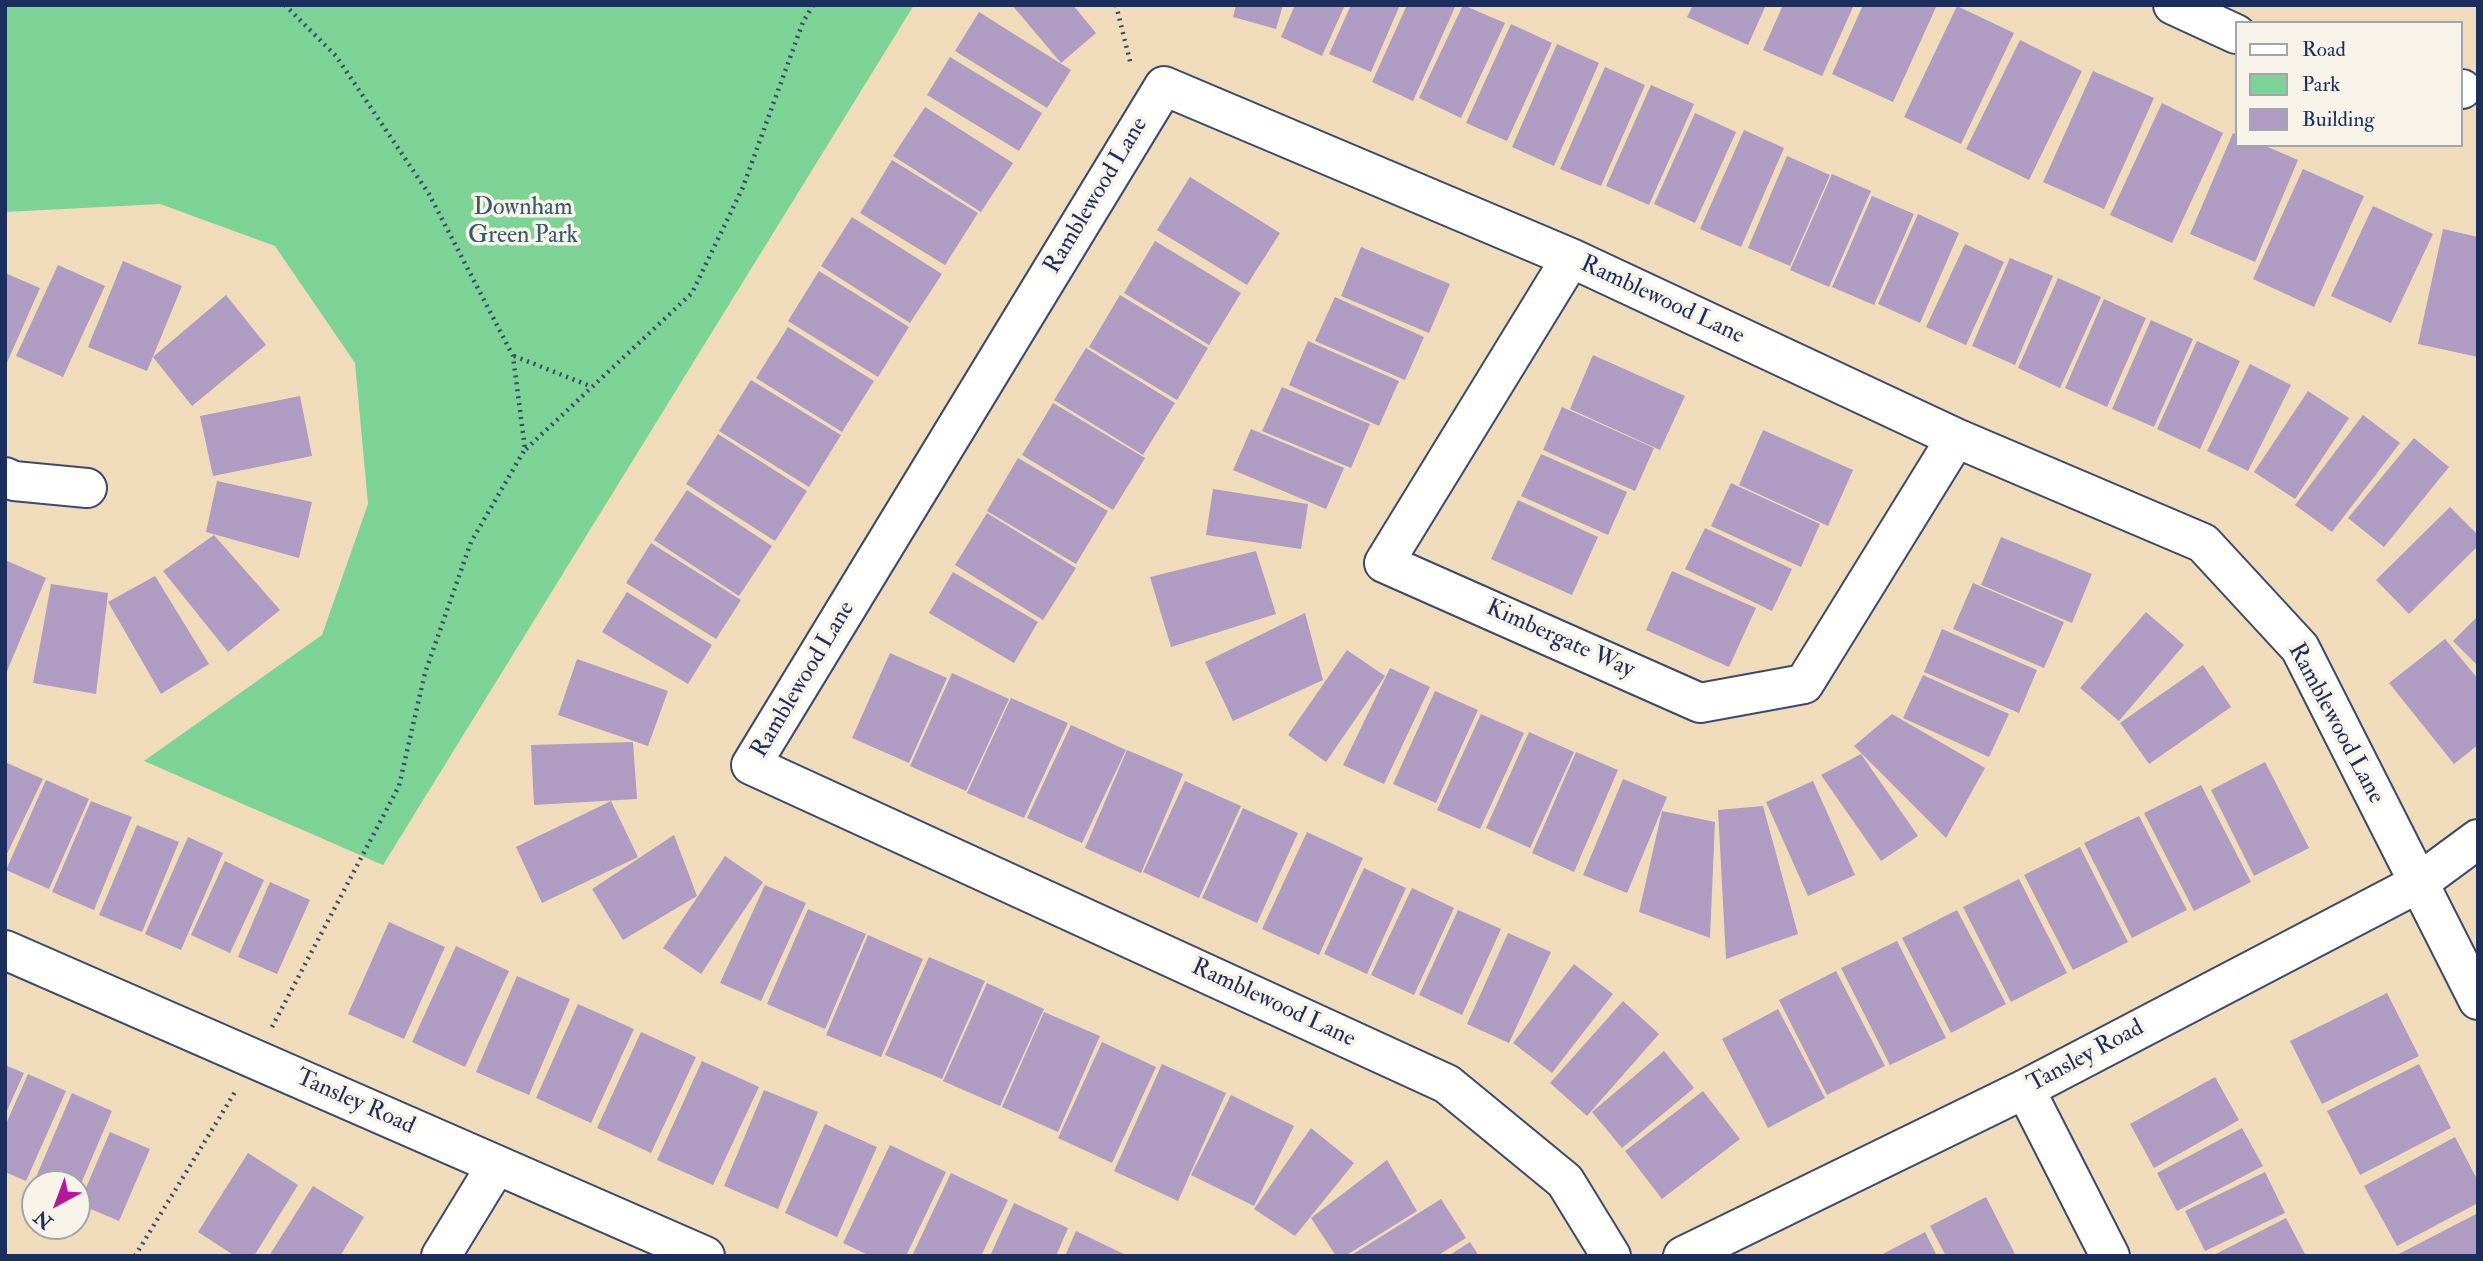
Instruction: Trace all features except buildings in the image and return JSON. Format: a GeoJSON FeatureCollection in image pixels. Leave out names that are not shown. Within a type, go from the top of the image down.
{"type":"FeatureCollection","features":[{"type":"Feature","properties":{"kind":"street"},"geometry":{"type":"LineString","coordinates":[[2173,5],[2234,33]]}},
{"type":"Feature","properties":{"kind":"street","name":"Ramblewood Lane"},"geometry":{"type":"LineString","coordinates":[[1611,1256],[1565,1181],[1447,1084],[751,765],[1164,86],[1571,258],[1956,438],[2203,543],[2300,648],[2478,1000]]}},
{"type":"Feature","properties":{"kind":"street","name":"Kimbergate Way"},"geometry":{"type":"LineString","coordinates":[[1571,258],[1384,563],[1700,703],[1804,684],[1956,438]]}},
{"type":"Feature","properties":{"kind":"street"},"geometry":{"type":"LineString","coordinates":[[5,477],[14,481],[87,488]]}},
{"type":"Feature","properties":{"kind":"street","name":"Tansley Road"},"geometry":{"type":"LineString","coordinates":[[1683,1256],[2025,1089],[2417,884],[2478,839]]}},
{"type":"Feature","properties":{"kind":"street","name":"Tansley Road"},"geometry":{"type":"LineString","coordinates":[[5,950],[705,1256]]}},
{"type":"Feature","properties":{"kind":"street"},"geometry":{"type":"LineString","coordinates":[[2025,1089],[2110,1256]]}},
{"type":"Feature","properties":{"kind":"street"},"geometry":{"type":"LineString","coordinates":[[441,1256],[496,1166]]}},
{"type":"Feature","properties":{"kind":"path"},"geometry":{"type":"LineString","coordinates":[[285,5],[336,56],[429,194],[513,356],[525,449]]}},
{"type":"Feature","properties":{"kind":"path"},"geometry":{"type":"LineString","coordinates":[[135,1256],[255,1059],[399,786],[425,673],[471,542],[525,449],[692,293],[743,187],[803,22],[813,5]]}},
{"type":"Feature","properties":{"kind":"path"},"geometry":{"type":"LineString","coordinates":[[1116,5],[1127,58],[1132,68]]}},
{"type":"Feature","properties":{"kind":"path"},"geometry":{"type":"LineString","coordinates":[[513,356],[590,386]]}},
{"type":"Feature","properties":{"kind":"green space","name":"Downham Green Park"},"geometry":{"type":"Polygon","coordinates":[[[5,5],[914,5],[383,865],[144,761],[322,635],[368,504],[355,363],[275,246],[160,204],[5,212],[5,5]]]}}]}
